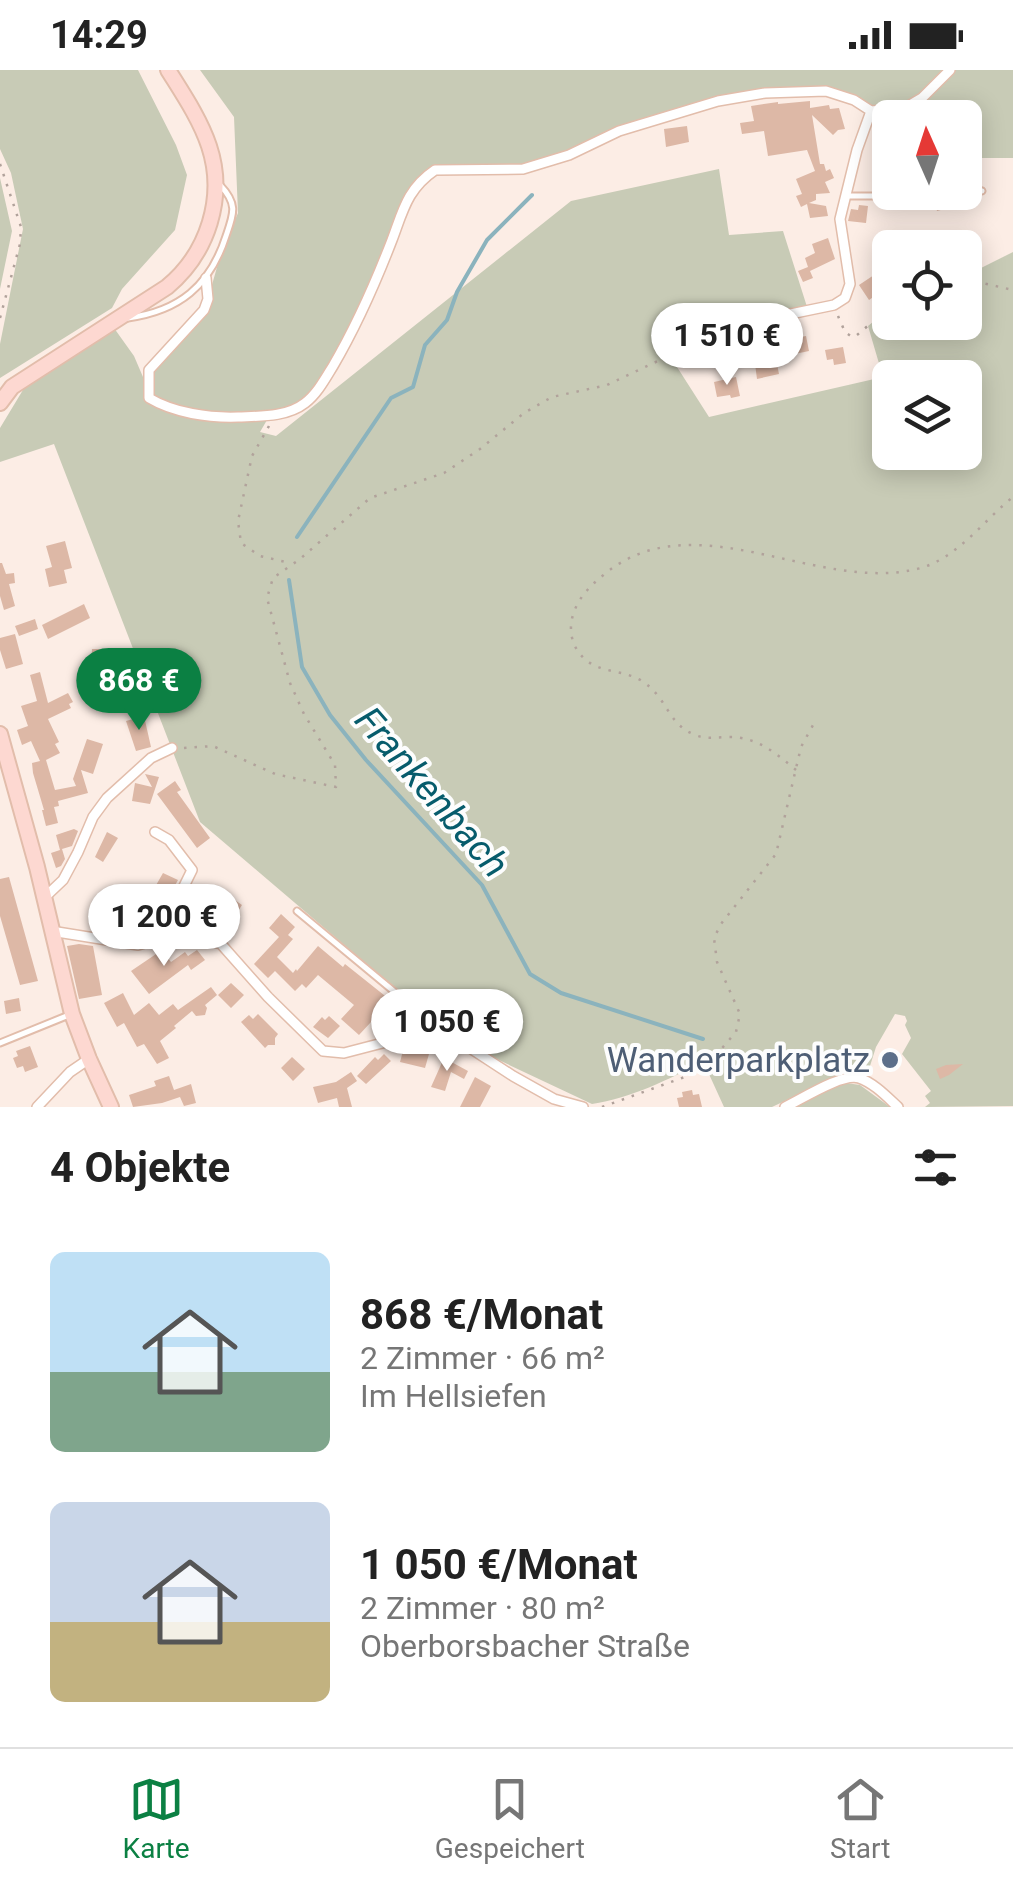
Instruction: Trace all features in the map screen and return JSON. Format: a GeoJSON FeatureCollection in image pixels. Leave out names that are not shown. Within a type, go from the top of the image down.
{"type":"FeatureCollection","features":[{"type":"Feature","properties":{"kind":"main road"},"geometry":{"type":"LineString","coordinates":[[0,403],[12,387],[168,288],[192,260],[210,223],[215,179],[202,130],[168,70]]}},
{"type":"Feature","properties":{"kind":"main road"},"geometry":{"type":"LineString","coordinates":[[0,734],[5,772],[44,898],[72,1014],[111,1107]]}},
{"type":"Feature","properties":{"kind":"street"},"geometry":{"type":"LineString","coordinates":[[206,278],[208,300],[204,310],[149,370],[149,398],[192,413],[228,417],[289,412],[320,388],[355,328],[409,194],[434,170],[523,169],[569,155],[619,131],[718,101],[766,93],[826,91],[871,110],[906,108],[950,70]]}},
{"type":"Feature","properties":{"kind":"street"},"geometry":{"type":"LineString","coordinates":[[668,356],[733,326],[834,305],[845,298],[850,284],[840,219],[871,110]]}},
{"type":"Feature","properties":{"kind":"street"},"geometry":{"type":"LineString","coordinates":[[44,898],[62,880],[107,798],[151,758],[172,748]]}},
{"type":"Feature","properties":{"kind":"street"},"geometry":{"type":"LineString","coordinates":[[156,832],[169,840],[192,870],[158,939]]}},
{"type":"Feature","properties":{"kind":"street"},"geometry":{"type":"LineString","coordinates":[[52,930],[138,945],[158,939],[196,937],[221,944],[323,1051],[344,1054],[421,1033],[435,1033],[470,1048],[552,1103],[583,1107]]}},
{"type":"Feature","properties":{"kind":"street"},"geometry":{"type":"LineString","coordinates":[[37,1107],[70,1072],[89,1059]]}},
{"type":"Feature","properties":{"kind":"street"},"geometry":{"type":"LineString","coordinates":[[785,1107],[850,1078],[866,1081],[898,1107]]}},
{"type":"Feature","properties":{"kind":"lane"},"geometry":{"type":"LineString","coordinates":[[120,319],[154,314],[193,291],[206,278],[221,253],[234,213],[231,197],[215,179]]}},
{"type":"Feature","properties":{"kind":"lane"},"geometry":{"type":"LineString","coordinates":[[846,196],[872,196]]}},
{"type":"Feature","properties":{"kind":"lane"},"geometry":{"type":"LineString","coordinates":[[297,911],[426,1018],[435,1033]]}},
{"type":"Feature","properties":{"kind":"lane"},"geometry":{"type":"LineString","coordinates":[[0,1042],[72,1014]]}},
{"type":"Feature","properties":{"kind":"path"},"geometry":{"type":"LineString","coordinates":[[0,164],[21,227],[0,318]]}},
{"type":"Feature","properties":{"kind":"path"},"geometry":{"type":"LineString","coordinates":[[982,284],[1013,290]]}},
{"type":"Feature","properties":{"kind":"path"},"geometry":{"type":"LineString","coordinates":[[834,305],[845,332],[852,337],[872,322]]}},
{"type":"Feature","properties":{"kind":"path"},"geometry":{"type":"LineString","coordinates":[[172,748],[213,746],[275,774],[336,787],[334,765],[290,683],[267,598],[273,578],[370,498],[444,473],[552,397],[607,385],[668,356]]}},
{"type":"Feature","properties":{"kind":"path"},"geometry":{"type":"LineString","coordinates":[[279,414],[252,456],[238,521],[240,543],[260,556],[294,564]]}},
{"type":"Feature","properties":{"kind":"path"},"geometry":{"type":"LineString","coordinates":[[796,770],[751,739],[691,734],[675,724],[666,704],[638,678],[594,666],[582,658],[572,642],[570,622],[590,585],[640,552],[670,545],[761,554],[859,572],[894,573],[920,568],[946,557],[1013,497]]}},
{"type":"Feature","properties":{"kind":"path"},"geometry":{"type":"LineString","coordinates":[[602,1107],[693,1074],[710,1062],[736,1032],[740,1014],[716,962],[714,938],[776,854],[802,747],[813,725]]}},
{"type":"Feature","properties":{"kind":"green space"},"geometry":{"type":"Polygon","coordinates":[[[0,70],[138,70],[187,175],[175,230],[122,289],[112,308],[0,378],[0,344],[23,229],[11,173],[0,149],[0,70]]]}},
{"type":"Feature","properties":{"kind":"green space"},"geometry":{"type":"Polygon","coordinates":[[[200,70],[951,70],[915,100],[872,100],[872,105],[827,87],[765,92],[676,112],[523,167],[466,164],[422,177],[375,284],[319,388],[289,411],[229,417],[160,405],[148,384],[149,370],[208,299],[238,213],[234,117],[200,70]]]}},
{"type":"Feature","properties":{"kind":"green space"},"geometry":{"type":"Polygon","coordinates":[[[955,70],[1013,70],[1013,158],[982,158],[982,100],[924,100],[955,70]]]}},
{"type":"Feature","properties":{"kind":"green space"},"geometry":{"type":"Polygon","coordinates":[[[719,169],[729,235],[783,231],[808,310],[733,326],[670,356],[709,417],[872,380],[872,470],[982,470],[982,360],[878,360],[872,340],[982,340],[982,268],[1013,252],[1013,1106],[925,1107],[930,1103],[925,1096],[931,1091],[902,1054],[911,1038],[905,1016],[895,1014],[863,1074],[844,1073],[772,1107],[724,1107],[703,1061],[649,1087],[592,1104],[469,1046],[437,1024],[200,822],[54,444],[0,462],[0,428],[29,380],[114,328],[134,356],[155,405],[220,422],[267,420],[260,432],[276,436],[571,201],[719,169]]]}},
{"type":"Feature","properties":{"kind":"green space"},"geometry":{"type":"Polygon","coordinates":[[[0,178],[12,231],[0,289],[0,178]]]}},
{"type":"Feature","properties":{"kind":"green space"},"geometry":{"type":"Polygon","coordinates":[[[846,1083],[860,1085],[890,1107],[795,1107],[829,1089],[846,1083]]]}},
{"type":"Feature","properties":{"kind":"building"},"geometry":{"type":"Polygon","coordinates":[[[810,101],[810,108],[839,108],[845,129],[833,135],[812,115],[820,164],[824,164],[826,171],[830,169],[834,178],[825,182],[830,193],[816,194],[816,200],[809,203],[826,206],[828,216],[810,218],[807,204],[801,207],[796,196],[802,194],[796,179],[815,171],[807,150],[768,156],[764,131],[742,134],[740,123],[754,121],[751,106],[810,101]]]}},
{"type":"Feature","properties":{"kind":"building"},"geometry":{"type":"Polygon","coordinates":[[[687,126],[689,142],[666,147],[664,129],[687,126]]]}},
{"type":"Feature","properties":{"kind":"building"},"geometry":{"type":"Polygon","coordinates":[[[859,205],[868,206],[866,223],[848,221],[851,209],[858,210],[859,205]]]}},
{"type":"Feature","properties":{"kind":"building"},"geometry":{"type":"Polygon","coordinates":[[[828,238],[835,259],[810,271],[813,278],[803,282],[798,271],[808,267],[805,258],[815,253],[812,244],[828,238]]]}},
{"type":"Feature","properties":{"kind":"building"},"geometry":{"type":"Polygon","coordinates":[[[872,276],[872,298],[869,300],[859,285],[872,276]]]}},
{"type":"Feature","properties":{"kind":"building"},"geometry":{"type":"Polygon","coordinates":[[[806,336],[809,351],[785,356],[790,348],[789,339],[806,336]]]}},
{"type":"Feature","properties":{"kind":"building"},"geometry":{"type":"Polygon","coordinates":[[[843,347],[846,363],[834,365],[833,359],[827,360],[825,350],[843,347]]]}},
{"type":"Feature","properties":{"kind":"building"},"geometry":{"type":"Polygon","coordinates":[[[776,359],[779,374],[757,379],[755,364],[776,359]]]}},
{"type":"Feature","properties":{"kind":"building"},"geometry":{"type":"Polygon","coordinates":[[[736,377],[740,396],[717,397],[714,382],[736,377]]]}},
{"type":"Feature","properties":{"kind":"building"},"geometry":{"type":"Polygon","coordinates":[[[65,541],[72,568],[64,570],[67,583],[49,587],[45,569],[52,567],[46,546],[65,541]]]}},
{"type":"Feature","properties":{"kind":"building"},"geometry":{"type":"Polygon","coordinates":[[[0,563],[6,574],[14,573],[15,583],[9,584],[15,606],[4,610],[0,596],[0,563]]]}},
{"type":"Feature","properties":{"kind":"building"},"geometry":{"type":"Polygon","coordinates":[[[84,604],[90,618],[48,639],[42,625],[84,604]]]}},
{"type":"Feature","properties":{"kind":"building"},"geometry":{"type":"Polygon","coordinates":[[[35,619],[38,629],[19,636],[15,626],[35,619]]]}},
{"type":"Feature","properties":{"kind":"building"},"geometry":{"type":"Polygon","coordinates":[[[15,634],[23,664],[6,669],[0,638],[15,634]]]}},
{"type":"Feature","properties":{"kind":"building"},"geometry":{"type":"Polygon","coordinates":[[[92,649],[109,649],[109,665],[91,666],[92,649]]]}},
{"type":"Feature","properties":{"kind":"building"},"geometry":{"type":"Polygon","coordinates":[[[40,672],[48,703],[68,693],[73,702],[69,704],[71,708],[48,719],[59,742],[55,744],[60,753],[46,760],[55,790],[76,786],[73,779],[87,739],[103,744],[93,774],[81,770],[88,793],[58,801],[59,806],[54,807],[58,823],[46,826],[32,763],[40,761],[31,741],[22,745],[17,730],[28,726],[21,706],[37,701],[30,675],[40,672]]]}},
{"type":"Feature","properties":{"kind":"building"},"geometry":{"type":"Polygon","coordinates":[[[144,716],[151,747],[136,751],[126,721],[144,716]]]}},
{"type":"Feature","properties":{"kind":"building"},"geometry":{"type":"Polygon","coordinates":[[[145,774],[159,777],[150,804],[132,801],[135,783],[152,787],[145,774]]]}},
{"type":"Feature","properties":{"kind":"building"},"geometry":{"type":"Polygon","coordinates":[[[175,781],[181,790],[177,792],[210,838],[197,848],[157,794],[175,781]]]}},
{"type":"Feature","properties":{"kind":"building"},"geometry":{"type":"Polygon","coordinates":[[[78,831],[72,846],[62,849],[65,859],[56,868],[51,853],[60,850],[56,835],[78,831]]]}},
{"type":"Feature","properties":{"kind":"building"},"geometry":{"type":"Polygon","coordinates":[[[107,832],[118,838],[103,862],[95,857],[107,832]]]}},
{"type":"Feature","properties":{"kind":"building"},"geometry":{"type":"Polygon","coordinates":[[[163,873],[178,880],[167,900],[154,894],[163,873]]]}},
{"type":"Feature","properties":{"kind":"building"},"geometry":{"type":"Polygon","coordinates":[[[9,877],[38,981],[20,985],[0,916],[0,879],[9,877]]]}},
{"type":"Feature","properties":{"kind":"building"},"geometry":{"type":"Polygon","coordinates":[[[229,896],[242,905],[233,919],[218,912],[229,896]]]}},
{"type":"Feature","properties":{"kind":"building"},"geometry":{"type":"Polygon","coordinates":[[[101,899],[139,916],[135,926],[126,923],[120,932],[92,923],[101,899]]]}},
{"type":"Feature","properties":{"kind":"building"},"geometry":{"type":"Polygon","coordinates":[[[281,914],[295,927],[288,935],[293,939],[277,957],[293,973],[318,946],[409,1015],[402,1024],[383,1009],[359,1035],[341,1019],[354,1005],[318,975],[306,988],[302,984],[295,991],[275,971],[268,978],[254,964],[279,937],[269,928],[281,914]]]}},
{"type":"Feature","properties":{"kind":"building"},"geometry":{"type":"Polygon","coordinates":[[[67,946],[93,946],[102,995],[79,999],[67,946]]]}},
{"type":"Feature","properties":{"kind":"building"},"geometry":{"type":"Polygon","coordinates":[[[162,950],[171,962],[185,952],[188,956],[197,950],[205,960],[191,970],[188,965],[149,994],[131,971],[162,950]]]}},
{"type":"Feature","properties":{"kind":"building"},"geometry":{"type":"Polygon","coordinates":[[[231,983],[244,995],[231,1008],[218,995],[231,983]]]}},
{"type":"Feature","properties":{"kind":"building"},"geometry":{"type":"Polygon","coordinates":[[[211,987],[217,995],[205,1005],[205,1015],[196,1016],[192,1011],[174,1026],[160,1041],[169,1058],[157,1064],[144,1044],[137,1047],[124,1023],[117,1027],[104,1003],[123,993],[134,1015],[149,1003],[159,1015],[173,1004],[178,1010],[211,987]]]}},
{"type":"Feature","properties":{"kind":"building"},"geometry":{"type":"Polygon","coordinates":[[[19,998],[21,1011],[6,1014],[4,1001],[19,998]]]}},
{"type":"Feature","properties":{"kind":"building"},"geometry":{"type":"Polygon","coordinates":[[[258,1014],[278,1034],[275,1045],[265,1048],[241,1022],[258,1014]]]}},
{"type":"Feature","properties":{"kind":"building"},"geometry":{"type":"Polygon","coordinates":[[[329,1016],[340,1026],[328,1038],[313,1027],[322,1017],[325,1020],[329,1016]]]}},
{"type":"Feature","properties":{"kind":"building"},"geometry":{"type":"Polygon","coordinates":[[[30,1046],[38,1067],[25,1072],[23,1066],[17,1068],[13,1058],[18,1056],[16,1051],[30,1046]]]}},
{"type":"Feature","properties":{"kind":"building"},"geometry":{"type":"Polygon","coordinates":[[[404,1047],[429,1054],[425,1068],[400,1062],[404,1047]]]}},
{"type":"Feature","properties":{"kind":"building"},"geometry":{"type":"Polygon","coordinates":[[[384,1054],[391,1061],[366,1084],[357,1076],[375,1057],[378,1060],[384,1054]]]}},
{"type":"Feature","properties":{"kind":"building"},"geometry":{"type":"Polygon","coordinates":[[[292,1057],[305,1069],[293,1081],[281,1068],[292,1057]]]}},
{"type":"Feature","properties":{"kind":"building"},"geometry":{"type":"Polygon","coordinates":[[[444,1058],[468,1071],[464,1079],[451,1072],[445,1091],[431,1087],[444,1058]]]}},
{"type":"Feature","properties":{"kind":"building"},"geometry":{"type":"Polygon","coordinates":[[[963,1064],[940,1079],[936,1069],[946,1065],[963,1064]]]}},
{"type":"Feature","properties":{"kind":"building"},"geometry":{"type":"Polygon","coordinates":[[[351,1072],[357,1081],[347,1088],[352,1107],[339,1107],[337,1098],[318,1103],[313,1087],[336,1082],[351,1072]]]}},
{"type":"Feature","properties":{"kind":"building"},"geometry":{"type":"Polygon","coordinates":[[[169,1076],[174,1090],[191,1084],[196,1103],[184,1106],[180,1097],[133,1107],[129,1095],[156,1086],[154,1081],[169,1076]]]}},
{"type":"Feature","properties":{"kind":"building"},"geometry":{"type":"Polygon","coordinates":[[[475,1077],[491,1086],[480,1107],[460,1107],[475,1077]]]}},
{"type":"Feature","properties":{"kind":"building"},"geometry":{"type":"Polygon","coordinates":[[[692,1090],[693,1095],[699,1094],[702,1107],[679,1107],[677,1098],[692,1090]]]}},
{"type":"Feature","properties":{"kind":"waterway","name":"Frankenbach"},"geometry":{"type":"LineString","coordinates":[[297,537],[391,398],[413,387],[425,345],[447,320],[457,292],[487,240],[532,195]]}},
{"type":"Feature","properties":{"kind":"waterway","name":"Frankenbach"},"geometry":{"type":"LineString","coordinates":[[289,580],[302,667],[330,715],[366,760],[482,885],[530,974],[561,993],[703,1039]]}},
{"type":"Feature","properties":{"kind":"place","name":"Wanderparkplatz"},"geometry":{"type":"Point","coordinates":[890,1060]}}]}
